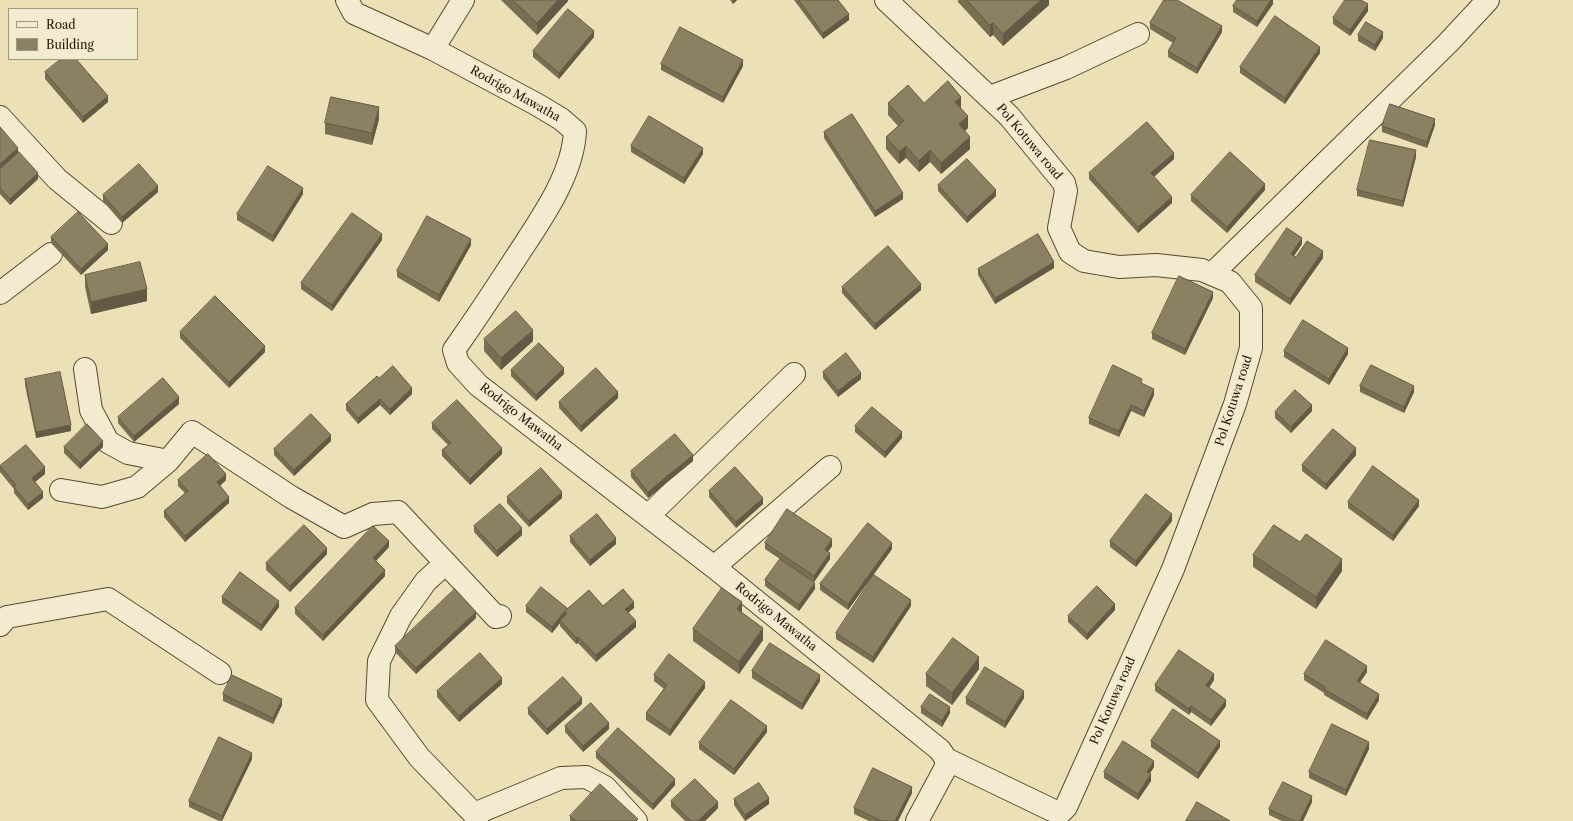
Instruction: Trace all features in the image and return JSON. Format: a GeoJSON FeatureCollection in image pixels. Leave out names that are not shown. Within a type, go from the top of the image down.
{"type":"FeatureCollection","features":[{"type":"Feature","properties":{"kind":"street","name":"Rodrigo Mawatha"},"geometry":{"type":"LineString","coordinates":[[346,0],[354,13],[433,50],[536,104],[561,119],[575,131],[575,142],[565,173],[541,219],[454,350],[458,364],[478,385],[714,567],[940,750],[946,758]]}},
{"type":"Feature","properties":{"kind":"street"},"geometry":{"type":"LineString","coordinates":[[433,50],[463,0]]}},
{"type":"Feature","properties":{"kind":"street","name":"Pol Kotuwa road"},"geometry":{"type":"LineString","coordinates":[[886,0],[1010,116],[1064,183],[1066,191],[1059,228],[1070,252],[1084,262],[1120,267],[1156,265],[1202,270],[1230,282],[1251,308],[1251,348],[1235,404],[1173,569],[1066,807],[1067,816],[946,758]]}},
{"type":"Feature","properties":{"kind":"street"},"geometry":{"type":"LineString","coordinates":[[1212,274],[1448,43],[1488,0]]}},
{"type":"Feature","properties":{"kind":"street"},"geometry":{"type":"LineString","coordinates":[[990,97],[1066,68],[1138,34]]}},
{"type":"Feature","properties":{"kind":"street"},"geometry":{"type":"LineString","coordinates":[[0,117],[57,179],[111,223]]}},
{"type":"Feature","properties":{"kind":"street"},"geometry":{"type":"LineString","coordinates":[[0,293],[51,254]]}},
{"type":"Feature","properties":{"kind":"street"},"geometry":{"type":"LineString","coordinates":[[85,369],[91,410],[108,442],[128,453],[168,461]]}},
{"type":"Feature","properties":{"kind":"street"},"geometry":{"type":"LineString","coordinates":[[648,516],[794,374]]}},
{"type":"Feature","properties":{"kind":"street"},"geometry":{"type":"LineString","coordinates":[[61,490],[102,496],[137,487],[168,461],[192,432],[291,497],[344,526],[373,514],[398,512],[496,617],[500,616]]}},
{"type":"Feature","properties":{"kind":"street"},"geometry":{"type":"LineString","coordinates":[[714,567],[830,468]]}},
{"type":"Feature","properties":{"kind":"street"},"geometry":{"type":"LineString","coordinates":[[446,563],[426,581],[398,623],[379,661],[377,700],[419,757],[475,818],[560,778],[586,777],[605,787],[636,821]]}},
{"type":"Feature","properties":{"kind":"street"},"geometry":{"type":"LineString","coordinates":[[0,625],[7,617],[108,599],[220,673]]}},
{"type":"Feature","properties":{"kind":"street"},"geometry":{"type":"LineString","coordinates":[[916,821],[946,767],[946,758]]}},
{"type":"Feature","properties":{"kind":"building"},"geometry":{"type":"Polygon","coordinates":[[[513,0],[558,0],[537,23],[513,0]]]}},
{"type":"Feature","properties":{"kind":"building"},"geometry":{"type":"Polygon","coordinates":[[[799,0],[838,0],[849,14],[823,33],[799,0]]]}},
{"type":"Feature","properties":{"kind":"building"},"geometry":{"type":"Polygon","coordinates":[[[967,0],[1041,0],[1003,34],[993,23],[990,25],[967,0]]]}},
{"type":"Feature","properties":{"kind":"building"},"geometry":{"type":"Polygon","coordinates":[[[1164,0],[1177,0],[1222,26],[1197,68],[1168,51],[1176,38],[1150,23],[1164,0]]]}},
{"type":"Feature","properties":{"kind":"building"},"geometry":{"type":"Polygon","coordinates":[[[1237,0],[1271,0],[1257,21],[1233,6],[1237,0]]]}},
{"type":"Feature","properties":{"kind":"building"},"geometry":{"type":"Polygon","coordinates":[[[1345,0],[1361,0],[1368,4],[1350,30],[1333,18],[1345,0]]]}},
{"type":"Feature","properties":{"kind":"building"},"geometry":{"type":"Polygon","coordinates":[[[568,9],[594,31],[559,73],[533,51],[568,9]]]}},
{"type":"Feature","properties":{"kind":"building"},"geometry":{"type":"Polygon","coordinates":[[[1275,16],[1320,47],[1285,98],[1240,67],[1275,16]]]}},
{"type":"Feature","properties":{"kind":"building"},"geometry":{"type":"Polygon","coordinates":[[[1366,22],[1383,32],[1375,45],[1358,35],[1366,22]]]}},
{"type":"Feature","properties":{"kind":"building"},"geometry":{"type":"Polygon","coordinates":[[[680,27],[743,60],[723,97],[661,64],[680,27]]]}},
{"type":"Feature","properties":{"kind":"building"},"geometry":{"type":"Polygon","coordinates":[[[60,60],[77,60],[108,96],[83,117],[45,72],[60,60]]]}},
{"type":"Feature","properties":{"kind":"building"},"geometry":{"type":"Polygon","coordinates":[[[948,81],[961,97],[955,102],[968,116],[959,124],[970,137],[941,163],[930,150],[919,161],[906,146],[899,152],[886,137],[904,121],[888,103],[908,85],[924,103],[948,81]]]}},
{"type":"Feature","properties":{"kind":"building"},"geometry":{"type":"Polygon","coordinates":[[[331,97],[379,107],[372,133],[325,123],[331,97]]]}},
{"type":"Feature","properties":{"kind":"building"},"geometry":{"type":"Polygon","coordinates":[[[1390,104],[1435,119],[1427,142],[1382,126],[1390,104]]]}},
{"type":"Feature","properties":{"kind":"building"},"geometry":{"type":"Polygon","coordinates":[[[852,114],[903,193],[875,211],[824,132],[852,114]]]}},
{"type":"Feature","properties":{"kind":"building"},"geometry":{"type":"Polygon","coordinates":[[[649,116],[703,148],[684,178],[631,146],[649,116]]]}},
{"type":"Feature","properties":{"kind":"building"},"geometry":{"type":"Polygon","coordinates":[[[1147,122],[1174,153],[1151,173],[1172,197],[1138,227],[1089,173],[1147,122]]]}},
{"type":"Feature","properties":{"kind":"building"},"geometry":{"type":"Polygon","coordinates":[[[0,127],[18,148],[0,164],[0,127]]]}},
{"type":"Feature","properties":{"kind":"building"},"geometry":{"type":"Polygon","coordinates":[[[1370,140],[1416,150],[1403,201],[1357,190],[1370,140]]]}},
{"type":"Feature","properties":{"kind":"building"},"geometry":{"type":"Polygon","coordinates":[[[19,152],[38,173],[10,199],[0,188],[0,169],[19,152]]]}},
{"type":"Feature","properties":{"kind":"building"},"geometry":{"type":"Polygon","coordinates":[[[1230,152],[1265,184],[1227,227],[1191,195],[1230,152]]]}},
{"type":"Feature","properties":{"kind":"building"},"geometry":{"type":"Polygon","coordinates":[[[967,159],[996,190],[967,217],[938,185],[967,159]]]}},
{"type":"Feature","properties":{"kind":"building"},"geometry":{"type":"Polygon","coordinates":[[[139,164],[158,186],[122,217],[103,195],[139,164]]]}},
{"type":"Feature","properties":{"kind":"building"},"geometry":{"type":"Polygon","coordinates":[[[268,166],[303,188],[273,236],[237,214],[268,166]]]}},
{"type":"Feature","properties":{"kind":"building"},"geometry":{"type":"Polygon","coordinates":[[[78,212],[108,244],[81,269],[51,237],[78,212]]]}},
{"type":"Feature","properties":{"kind":"building"},"geometry":{"type":"Polygon","coordinates":[[[352,213],[382,234],[332,305],[301,283],[352,213]]]}},
{"type":"Feature","properties":{"kind":"building"},"geometry":{"type":"Polygon","coordinates":[[[427,216],[471,239],[439,295],[397,271],[427,216]]]}},
{"type":"Feature","properties":{"kind":"building"},"geometry":{"type":"Polygon","coordinates":[[[1287,228],[1302,238],[1291,254],[1296,257],[1307,241],[1323,251],[1290,299],[1255,275],[1287,228]]]}},
{"type":"Feature","properties":{"kind":"building"},"geometry":{"type":"Polygon","coordinates":[[[1038,234],[1054,262],[995,298],[978,269],[1038,234]]]}},
{"type":"Feature","properties":{"kind":"building"},"geometry":{"type":"Polygon","coordinates":[[[888,246],[921,284],[875,324],[842,287],[888,246]]]}},
{"type":"Feature","properties":{"kind":"building"},"geometry":{"type":"Polygon","coordinates":[[[140,262],[147,289],[91,302],[85,275],[140,262]]]}},
{"type":"Feature","properties":{"kind":"building"},"geometry":{"type":"Polygon","coordinates":[[[1179,276],[1213,292],[1185,349],[1152,333],[1179,276]]]}},
{"type":"Feature","properties":{"kind":"building"},"geometry":{"type":"Polygon","coordinates":[[[215,296],[265,346],[229,382],[180,332],[215,296]]]}},
{"type":"Feature","properties":{"kind":"building"},"geometry":{"type":"Polygon","coordinates":[[[516,311],[533,330],[501,358],[484,339],[516,311]]]}},
{"type":"Feature","properties":{"kind":"building"},"geometry":{"type":"Polygon","coordinates":[[[1303,320],[1348,348],[1329,379],[1284,351],[1303,320]]]}},
{"type":"Feature","properties":{"kind":"building"},"geometry":{"type":"Polygon","coordinates":[[[539,343],[564,368],[536,395],[511,370],[539,343]]]}},
{"type":"Feature","properties":{"kind":"building"},"geometry":{"type":"Polygon","coordinates":[[[846,353],[861,373],[838,391],[823,372],[846,353]]]}},
{"type":"Feature","properties":{"kind":"building"},"geometry":{"type":"Polygon","coordinates":[[[1113,365],[1142,379],[1141,383],[1154,389],[1144,411],[1131,405],[1119,431],[1089,418],[1113,365]]]}},
{"type":"Feature","properties":{"kind":"building"},"geometry":{"type":"Polygon","coordinates":[[[1371,365],[1414,386],[1404,407],[1360,386],[1371,365]]]}},
{"type":"Feature","properties":{"kind":"building"},"geometry":{"type":"Polygon","coordinates":[[[393,366],[412,388],[390,409],[380,399],[358,418],[346,404],[377,376],[379,378],[393,366]]]}},
{"type":"Feature","properties":{"kind":"building"},"geometry":{"type":"Polygon","coordinates":[[[596,368],[618,392],[581,426],[559,402],[596,368]]]}},
{"type":"Feature","properties":{"kind":"building"},"geometry":{"type":"Polygon","coordinates":[[[60,372],[71,425],[36,432],[25,379],[60,372]]]}},
{"type":"Feature","properties":{"kind":"building"},"geometry":{"type":"Polygon","coordinates":[[[163,378],[179,397],[134,436],[118,417],[163,378]]]}},
{"type":"Feature","properties":{"kind":"building"},"geometry":{"type":"Polygon","coordinates":[[[1295,390],[1312,405],[1291,427],[1275,412],[1295,390]]]}},
{"type":"Feature","properties":{"kind":"building"},"geometry":{"type":"Polygon","coordinates":[[[457,400],[502,448],[470,479],[442,450],[451,443],[432,423],[457,400]]]}},
{"type":"Feature","properties":{"kind":"building"},"geometry":{"type":"Polygon","coordinates":[[[872,407],[902,432],[885,452],[855,426],[872,407]]]}},
{"type":"Feature","properties":{"kind":"building"},"geometry":{"type":"Polygon","coordinates":[[[311,414],[331,435],[294,470],[274,449],[311,414]]]}},
{"type":"Feature","properties":{"kind":"building"},"geometry":{"type":"Polygon","coordinates":[[[87,424],[103,441],[80,463],[64,447],[87,424]]]}},
{"type":"Feature","properties":{"kind":"building"},"geometry":{"type":"Polygon","coordinates":[[[1333,429],[1356,448],[1326,484],[1302,465],[1333,429]]]}},
{"type":"Feature","properties":{"kind":"building"},"geometry":{"type":"Polygon","coordinates":[[[675,434],[693,455],[648,492],[631,471],[675,434]]]}},
{"type":"Feature","properties":{"kind":"building"},"geometry":{"type":"Polygon","coordinates":[[[26,445],[45,467],[32,478],[43,492],[28,504],[14,487],[16,485],[0,466],[26,445]]]}},
{"type":"Feature","properties":{"kind":"building"},"geometry":{"type":"Polygon","coordinates":[[[208,454],[226,474],[217,482],[229,497],[185,536],[164,511],[188,491],[178,480],[208,454]]]}},
{"type":"Feature","properties":{"kind":"building"},"geometry":{"type":"Polygon","coordinates":[[[1373,466],[1419,500],[1393,535],[1348,502],[1373,466]]]}},
{"type":"Feature","properties":{"kind":"building"},"geometry":{"type":"Polygon","coordinates":[[[735,467],[763,498],[736,522],[709,491],[735,467]]]}},
{"type":"Feature","properties":{"kind":"building"},"geometry":{"type":"Polygon","coordinates":[[[541,468],[562,492],[529,521],[507,497],[541,468]]]}},
{"type":"Feature","properties":{"kind":"building"},"geometry":{"type":"Polygon","coordinates":[[[1146,494],[1172,514],[1136,561],[1110,541],[1146,494]]]}},
{"type":"Feature","properties":{"kind":"building"},"geometry":{"type":"Polygon","coordinates":[[[500,504],[522,528],[497,551],[474,526],[500,504]]]}},
{"type":"Feature","properties":{"kind":"building"},"geometry":{"type":"Polygon","coordinates":[[[787,509],[832,539],[825,550],[830,553],[814,576],[765,543],[787,509]]]}},
{"type":"Feature","properties":{"kind":"building"},"geometry":{"type":"Polygon","coordinates":[[[597,514],[616,538],[590,560],[570,536],[597,514]]]}},
{"type":"Feature","properties":{"kind":"building"},"geometry":{"type":"Polygon","coordinates":[[[868,523],[892,543],[848,604],[820,584],[868,523]]]}},
{"type":"Feature","properties":{"kind":"building"},"geometry":{"type":"Polygon","coordinates":[[[304,525],[327,548],[290,586],[266,563],[304,525]]]}},
{"type":"Feature","properties":{"kind":"building"},"geometry":{"type":"Polygon","coordinates":[[[1274,525],[1300,542],[1306,534],[1342,559],[1316,597],[1253,555],[1274,525]]]}},
{"type":"Feature","properties":{"kind":"building"},"geometry":{"type":"Polygon","coordinates":[[[373,526],[389,541],[373,558],[385,570],[323,635],[295,608],[373,526]]]}},
{"type":"Feature","properties":{"kind":"building"},"geometry":{"type":"Polygon","coordinates":[[[780,559],[815,583],[799,605],[765,580],[780,559]]]}},
{"type":"Feature","properties":{"kind":"building"},"geometry":{"type":"Polygon","coordinates":[[[240,572],[279,601],[261,625],[222,597],[240,572]]]}},
{"type":"Feature","properties":{"kind":"building"},"geometry":{"type":"Polygon","coordinates":[[[874,575],[911,600],[873,657],[836,633],[874,575]]]}},
{"type":"Feature","properties":{"kind":"building"},"geometry":{"type":"Polygon","coordinates":[[[1097,586],[1115,604],[1087,634],[1068,616],[1097,586]]]}},
{"type":"Feature","properties":{"kind":"building"},"geometry":{"type":"Polygon","coordinates":[[[541,587],[567,608],[566,610],[589,590],[603,606],[623,589],[634,602],[625,609],[636,621],[596,655],[578,637],[576,638],[560,620],[567,614],[565,611],[552,627],[526,606],[541,587]]]}},
{"type":"Feature","properties":{"kind":"building"},"geometry":{"type":"Polygon","coordinates":[[[722,588],[742,602],[737,609],[763,628],[739,662],[693,629],[722,588]]]}},
{"type":"Feature","properties":{"kind":"building"},"geometry":{"type":"Polygon","coordinates":[[[455,589],[476,612],[416,668],[395,646],[455,589]]]}},
{"type":"Feature","properties":{"kind":"building"},"geometry":{"type":"Polygon","coordinates":[[[953,638],[979,657],[952,693],[926,674],[953,638]]]}},
{"type":"Feature","properties":{"kind":"building"},"geometry":{"type":"Polygon","coordinates":[[[1326,640],[1367,666],[1357,681],[1379,694],[1367,714],[1324,689],[1325,687],[1304,674],[1326,640]]]}},
{"type":"Feature","properties":{"kind":"building"},"geometry":{"type":"Polygon","coordinates":[[[770,643],[820,675],[802,704],[752,671],[770,643]]]}},
{"type":"Feature","properties":{"kind":"building"},"geometry":{"type":"Polygon","coordinates":[[[1179,650],[1214,674],[1206,685],[1226,700],[1211,720],[1191,706],[1189,709],[1155,685],[1179,650]]]}},
{"type":"Feature","properties":{"kind":"building"},"geometry":{"type":"Polygon","coordinates":[[[480,653],[502,678],[459,716],[437,691],[480,653]]]}},
{"type":"Feature","properties":{"kind":"building"},"geometry":{"type":"Polygon","coordinates":[[[669,654],[705,682],[670,730],[646,713],[667,685],[654,675],[669,654]]]}},
{"type":"Feature","properties":{"kind":"building"},"geometry":{"type":"Polygon","coordinates":[[[985,667],[1024,691],[1005,722],[966,698],[985,667]]]}},
{"type":"Feature","properties":{"kind":"building"},"geometry":{"type":"Polygon","coordinates":[[[232,675],[282,699],[273,718],[223,694],[232,675]]]}},
{"type":"Feature","properties":{"kind":"building"},"geometry":{"type":"Polygon","coordinates":[[[563,677],[582,698],[547,729],[528,708],[563,677]]]}},
{"type":"Feature","properties":{"kind":"building"},"geometry":{"type":"Polygon","coordinates":[[[930,694],[950,707],[942,721],[921,707],[930,694]]]}},
{"type":"Feature","properties":{"kind":"building"},"geometry":{"type":"Polygon","coordinates":[[[731,700],[767,726],[734,769],[699,743],[731,700]]]}},
{"type":"Feature","properties":{"kind":"building"},"geometry":{"type":"Polygon","coordinates":[[[591,703],[609,723],[583,746],[565,726],[591,703]]]}},
{"type":"Feature","properties":{"kind":"building"},"geometry":{"type":"Polygon","coordinates":[[[1173,709],[1220,741],[1198,773],[1151,741],[1173,709]]]}},
{"type":"Feature","properties":{"kind":"building"},"geometry":{"type":"Polygon","coordinates":[[[1332,724],[1369,742],[1346,790],[1309,772],[1332,724]]]}},
{"type":"Feature","properties":{"kind":"building"},"geometry":{"type":"Polygon","coordinates":[[[618,728],[675,779],[653,804],[596,752],[618,728]]]}},
{"type":"Feature","properties":{"kind":"building"},"geometry":{"type":"Polygon","coordinates":[[[219,737],[252,753],[222,816],[189,801],[219,737]]]}},
{"type":"Feature","properties":{"kind":"building"},"geometry":{"type":"Polygon","coordinates":[[[1123,741],[1154,761],[1147,772],[1151,774],[1138,794],[1104,772],[1123,741]]]}},
{"type":"Feature","properties":{"kind":"building"},"geometry":{"type":"Polygon","coordinates":[[[873,768],[912,787],[895,821],[882,821],[854,808],[873,768]]]}},
{"type":"Feature","properties":{"kind":"building"},"geometry":{"type":"Polygon","coordinates":[[[695,779],[718,802],[698,821],[691,821],[671,801],[695,779]]]}},
{"type":"Feature","properties":{"kind":"building"},"geometry":{"type":"Polygon","coordinates":[[[1283,782],[1312,796],[1300,821],[1294,821],[1269,809],[1283,782]]]}},
{"type":"Feature","properties":{"kind":"building"},"geometry":{"type":"Polygon","coordinates":[[[759,783],[769,798],[745,815],[734,799],[759,783]]]}},
{"type":"Feature","properties":{"kind":"building"},"geometry":{"type":"Polygon","coordinates":[[[600,784],[638,819],[636,821],[576,821],[570,816],[600,784]]]}},
{"type":"Feature","properties":{"kind":"building"},"geometry":{"type":"Polygon","coordinates":[[[1197,802],[1230,821],[1186,821],[1197,802]]]}}]}
